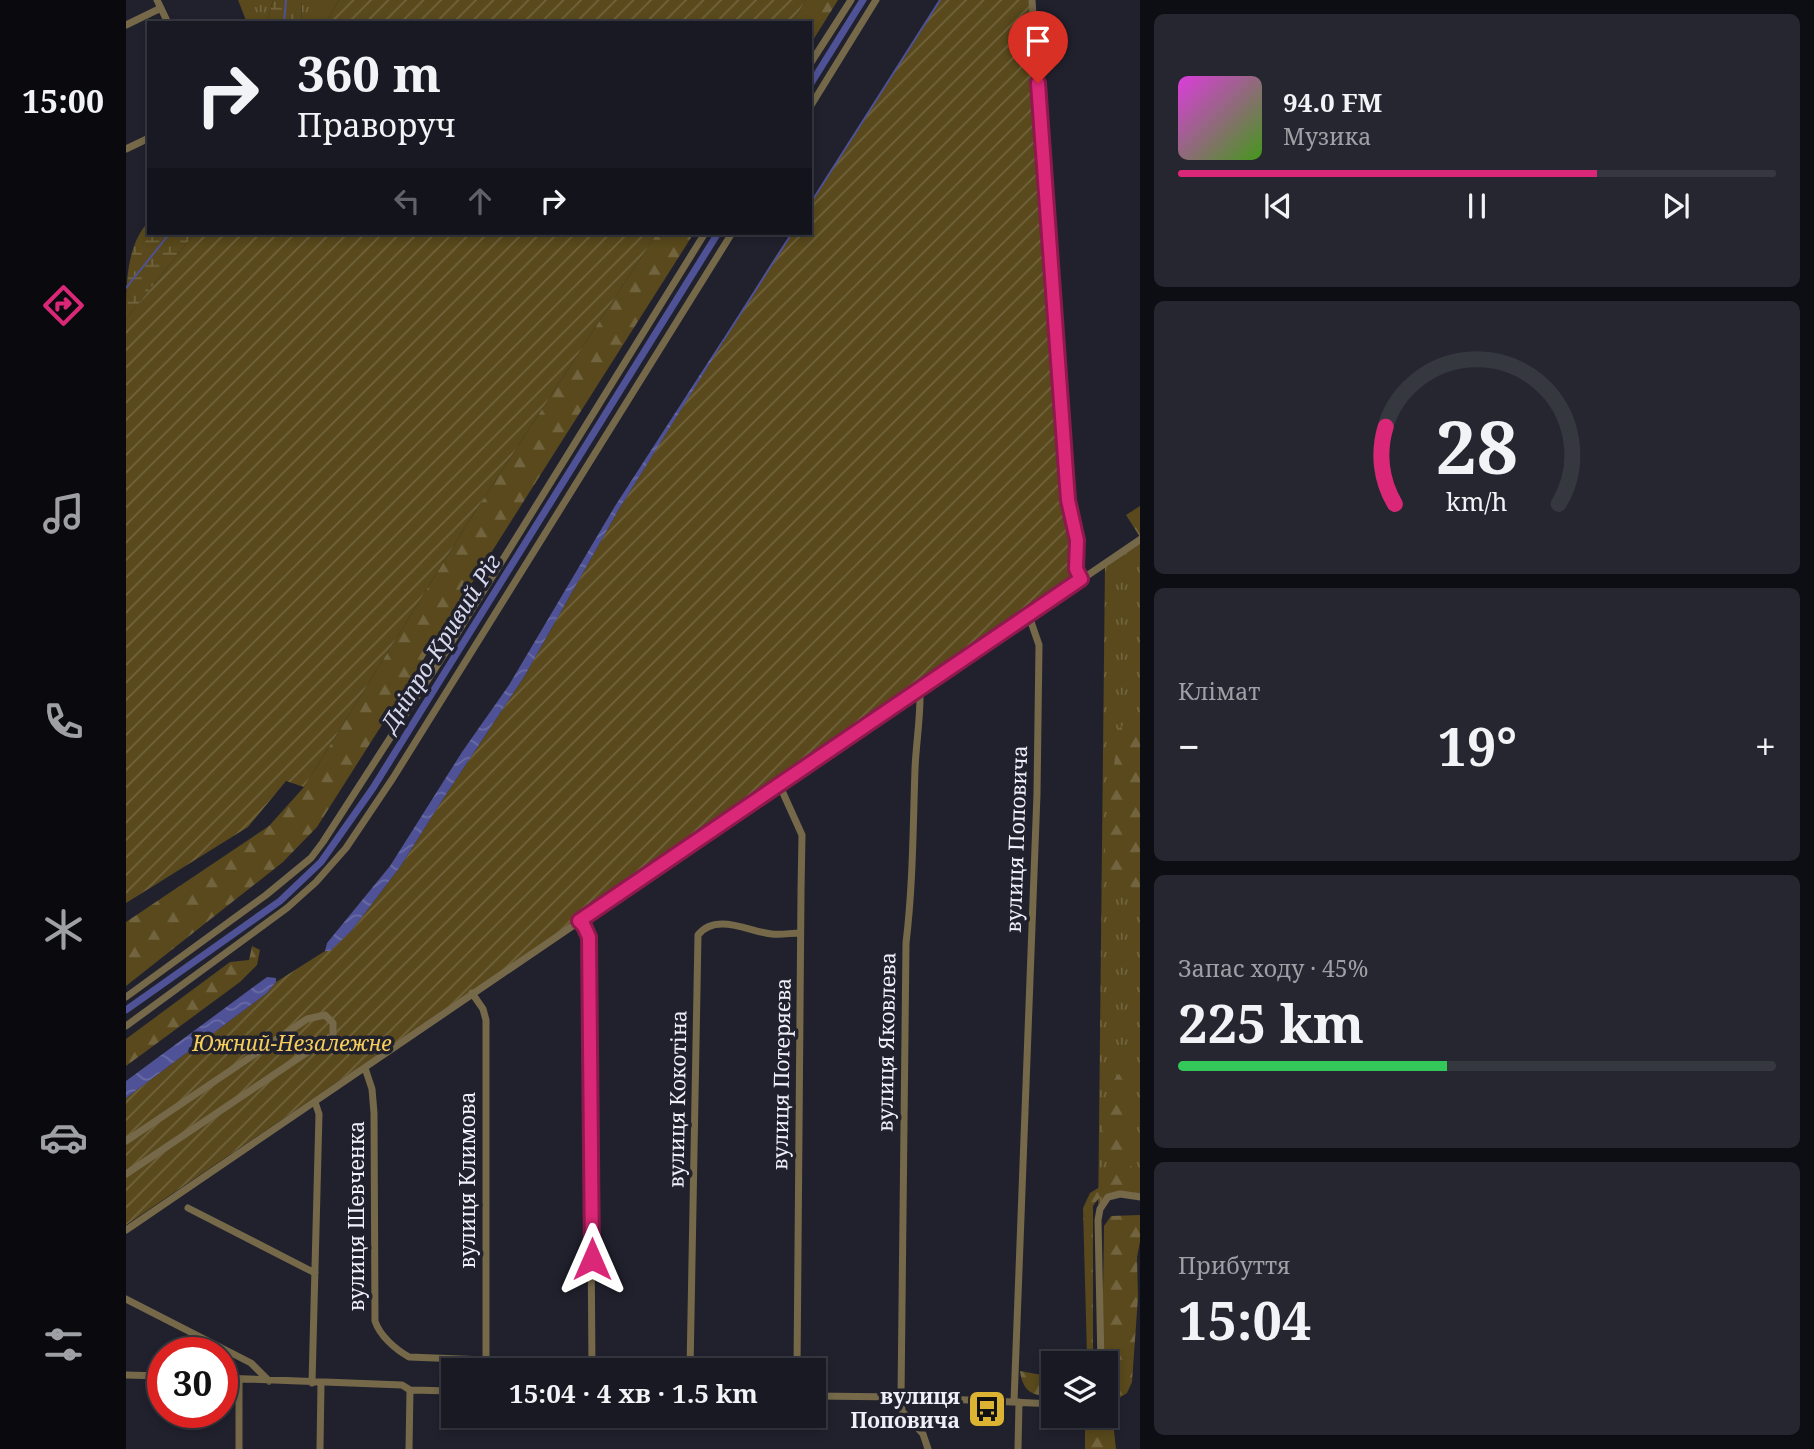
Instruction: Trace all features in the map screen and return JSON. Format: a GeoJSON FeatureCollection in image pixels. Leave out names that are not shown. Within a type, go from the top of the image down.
{"type":"FeatureCollection","features":[{"type":"Feature","properties":{"kind":"street"},"geometry":{"type":"LineString","coordinates":[[812,61],[851,0]]}},
{"type":"Feature","properties":{"kind":"street"},"geometry":{"type":"LineString","coordinates":[[812,104],[876,0]]}},
{"type":"Feature","properties":{"kind":"street"},"geometry":{"type":"LineString","coordinates":[[1032,0],[1068,500],[1077,540],[1076,569],[1081,579]]}},
{"type":"Feature","properties":{"kind":"street"},"geometry":{"type":"LineString","coordinates":[[126,25],[159,4],[168,21]]}},
{"type":"Feature","properties":{"kind":"street"},"geometry":{"type":"LineString","coordinates":[[126,149],[147,139]]}},
{"type":"Feature","properties":{"kind":"street"},"geometry":{"type":"LineString","coordinates":[[126,997],[274,889],[311,858],[445,653],[704,235]]}},
{"type":"Feature","properties":{"kind":"street"},"geometry":{"type":"LineString","coordinates":[[126,1026],[287,908],[316,882],[346,848],[387,788],[731,235]]}},
{"type":"Feature","properties":{"kind":"street"},"geometry":{"type":"LineString","coordinates":[[126,1230],[1140,539]]}},
{"type":"Feature","properties":{"kind":"street","name":"вулиця Поповича"},"geometry":{"type":"LineString","coordinates":[[1018,1449],[1017,1402],[1037,794],[1039,645],[1029,616]]}},
{"type":"Feature","properties":{"kind":"street","name":"вулиця Яковлева"},"geometry":{"type":"LineString","coordinates":[[901,1397],[906,943],[911,901],[915,765],[921,715],[920,688]]}},
{"type":"Feature","properties":{"kind":"street","name":"вулиця Потеряєва"},"geometry":{"type":"LineString","coordinates":[[779,784],[802,835],[797,1358]]}},
{"type":"Feature","properties":{"kind":"street"},"geometry":{"type":"LineString","coordinates":[[579,921],[588,933],[589,953],[592,1358]]}},
{"type":"Feature","properties":{"kind":"street","name":"вулиця Кокотіна"},"geometry":{"type":"LineString","coordinates":[[690,1358],[698,935],[709,927],[726,924],[769,934],[800,933]]}},
{"type":"Feature","properties":{"kind":"street","name":"вулиця Климова"},"geometry":{"type":"LineString","coordinates":[[472,993],[483,1009],[486,1020],[486,1358]]}},
{"type":"Feature","properties":{"kind":"street"},"geometry":{"type":"LineString","coordinates":[[126,1141],[307,1019],[325,1015],[333,1023],[333,1035],[126,1174]]}},
{"type":"Feature","properties":{"kind":"street","name":"вулиця Шевченка"},"geometry":{"type":"LineString","coordinates":[[365,1068],[372,1089],[374,1112],[375,1321],[377,1328],[400,1353],[409,1357],[441,1358]]}},
{"type":"Feature","properties":{"kind":"street"},"geometry":{"type":"LineString","coordinates":[[312,1382],[319,1114],[314,1102]]}},
{"type":"Feature","properties":{"kind":"street"},"geometry":{"type":"LineString","coordinates":[[1101,1351],[1100,1209],[1108,1196],[1140,1197]]}},
{"type":"Feature","properties":{"kind":"street"},"geometry":{"type":"LineString","coordinates":[[188,1208],[315,1273]]}},
{"type":"Feature","properties":{"kind":"street"},"geometry":{"type":"LineString","coordinates":[[126,1299],[251,1363],[269,1381]]}},
{"type":"Feature","properties":{"kind":"street"},"geometry":{"type":"LineString","coordinates":[[126,1375],[147,1376]]}},
{"type":"Feature","properties":{"kind":"street"},"geometry":{"type":"LineString","coordinates":[[239,1449],[239,1379],[402,1385],[410,1390],[441,1391]]}},
{"type":"Feature","properties":{"kind":"street"},"geometry":{"type":"LineString","coordinates":[[320,1449],[321,1383]]}},
{"type":"Feature","properties":{"kind":"street"},"geometry":{"type":"LineString","coordinates":[[409,1449],[410,1390]]}},
{"type":"Feature","properties":{"kind":"street"},"geometry":{"type":"LineString","coordinates":[[826,1396],[1041,1403]]}},
{"type":"Feature","properties":{"kind":"street"},"geometry":{"type":"LineString","coordinates":[[901,1397],[902,1411],[923,1434],[928,1449]]}},
{"type":"Feature","properties":{"kind":"green space"},"geometry":{"type":"Polygon","coordinates":[[[238,0],[273,0],[268,21],[246,21],[238,0]]]}},
{"type":"Feature","properties":{"kind":"green space"},"geometry":{"type":"Polygon","coordinates":[[[273,0],[301,0],[302,21],[268,21],[273,0]]]}},
{"type":"Feature","properties":{"kind":"green space"},"geometry":{"type":"Polygon","coordinates":[[[301,0],[339,0],[327,21],[302,21],[301,0]]]}},
{"type":"Feature","properties":{"kind":"green space"},"geometry":{"type":"Polygon","coordinates":[[[339,0],[806,0],[793,21],[327,21],[339,0]]]}},
{"type":"Feature","properties":{"kind":"green space"},"geometry":{"type":"Polygon","coordinates":[[[806,0],[838,0],[812,42],[812,21],[793,21],[806,0]]]}},
{"type":"Feature","properties":{"kind":"green space","name":"Южний-Незалежне"},"geometry":{"type":"Polygon","coordinates":[[[940,0],[1032,0],[1068,500],[1081,579],[126,1225],[126,1098],[267,993],[276,982],[325,951],[330,951],[352,930],[400,867],[524,677],[619,509],[776,256],[791,235],[812,235],[812,201],[940,0]]]}},
{"type":"Feature","properties":{"kind":"green space"},"geometry":{"type":"Polygon","coordinates":[[[147,224],[147,235],[193,235],[126,319],[129,266],[141,231],[147,224]]]}},
{"type":"Feature","properties":{"kind":"green space"},"geometry":{"type":"Polygon","coordinates":[[[193,235],[656,235],[469,521],[304,787],[286,781],[248,827],[126,903],[126,319],[193,235]]]}},
{"type":"Feature","properties":{"kind":"green space"},"geometry":{"type":"Polygon","coordinates":[[[656,235],[693,235],[317,827],[283,862],[126,986],[126,922],[269,826],[304,787],[469,521],[656,235]]]}},
{"type":"Feature","properties":{"kind":"green space"},"geometry":{"type":"Polygon","coordinates":[[[1140,506],[1140,537],[1126,515],[1140,506]]]}},
{"type":"Feature","properties":{"kind":"green space"},"geometry":{"type":"Polygon","coordinates":[[[1140,539],[1140,1197],[1108,1197],[1098,1223],[1105,563],[1140,539]]]}},
{"type":"Feature","properties":{"kind":"green space"},"geometry":{"type":"Polygon","coordinates":[[[1140,716],[1140,892],[1108,868],[1105,849],[1118,729],[1140,716]]]}},
{"type":"Feature","properties":{"kind":"green space"},"geometry":{"type":"Polygon","coordinates":[[[252,946],[260,950],[257,965],[240,982],[126,1066],[126,1039],[230,962],[249,960],[252,946]]]}},
{"type":"Feature","properties":{"kind":"green space"},"geometry":{"type":"Polygon","coordinates":[[[1127,1068],[1132,1079],[1129,1098],[1129,1164],[1140,1175],[1140,1193],[1107,1193],[1093,1206],[1093,1351],[1087,1351],[1083,1208],[1090,1193],[1108,1182],[1111,1169],[1104,1145],[1103,1115],[1110,1087],[1117,1076],[1127,1068]]]}},
{"type":"Feature","properties":{"kind":"green space"},"geometry":{"type":"Polygon","coordinates":[[[1140,1215],[1132,1382],[1127,1393],[1118,1399],[1118,1351],[1102,1351],[1104,1226],[1111,1216],[1140,1215]]]}},
{"type":"Feature","properties":{"kind":"green space"},"geometry":{"type":"Polygon","coordinates":[[[1020,1371],[1041,1375],[1041,1396],[1030,1392],[1021,1378],[1020,1371]]]}},
{"type":"Feature","properties":{"kind":"green space"},"geometry":{"type":"Polygon","coordinates":[[[1085,1428],[1114,1428],[1116,1449],[1085,1449],[1085,1428]]]}},
{"type":"Feature","properties":{"kind":"water"},"geometry":{"type":"Polygon","coordinates":[[[723,339],[619,509],[524,677],[400,867],[352,930],[330,951],[325,951],[327,943],[390,866],[462,752],[509,685],[615,506],[723,339]]]}},
{"type":"Feature","properties":{"kind":"water"},"geometry":{"type":"Polygon","coordinates":[[[267,977],[276,978],[276,982],[267,993],[126,1098],[126,1081],[267,977]]]}},
{"type":"Feature","properties":{"kind":"waterway"},"geometry":{"type":"LineString","coordinates":[[284,21],[286,0]]}},
{"type":"Feature","properties":{"kind":"waterway","name":"Дніпро-Кривий Ріг"},"geometry":{"type":"LineString","coordinates":[[812,82],[863,0]]}},
{"type":"Feature","properties":{"kind":"waterway"},"geometry":{"type":"LineString","coordinates":[[812,201],[940,0]]}},
{"type":"Feature","properties":{"kind":"waterway"},"geometry":{"type":"LineString","coordinates":[[126,288],[168,235]]}},
{"type":"Feature","properties":{"kind":"waterway","name":"Дніпро-Кривий Ріг"},"geometry":{"type":"LineString","coordinates":[[126,1010],[280,901],[321,862],[373,788],[717,235]]}},
{"type":"Feature","properties":{"kind":"waterway"},"geometry":{"type":"LineString","coordinates":[[723,341],[791,235]]}},
{"type":"Feature","properties":{"kind":"place","name":"вулиця Поповича"},"geometry":{"type":"Point","coordinates":[987,1409]}},
{"type":"Feature","properties":{"kind":"route"},"geometry":{"type":"LineString","coordinates":[[592,1259],[589,937],[579,921],[1081,579],[1076,569],[1077,540],[1068,500],[1038,83]]}}]}
